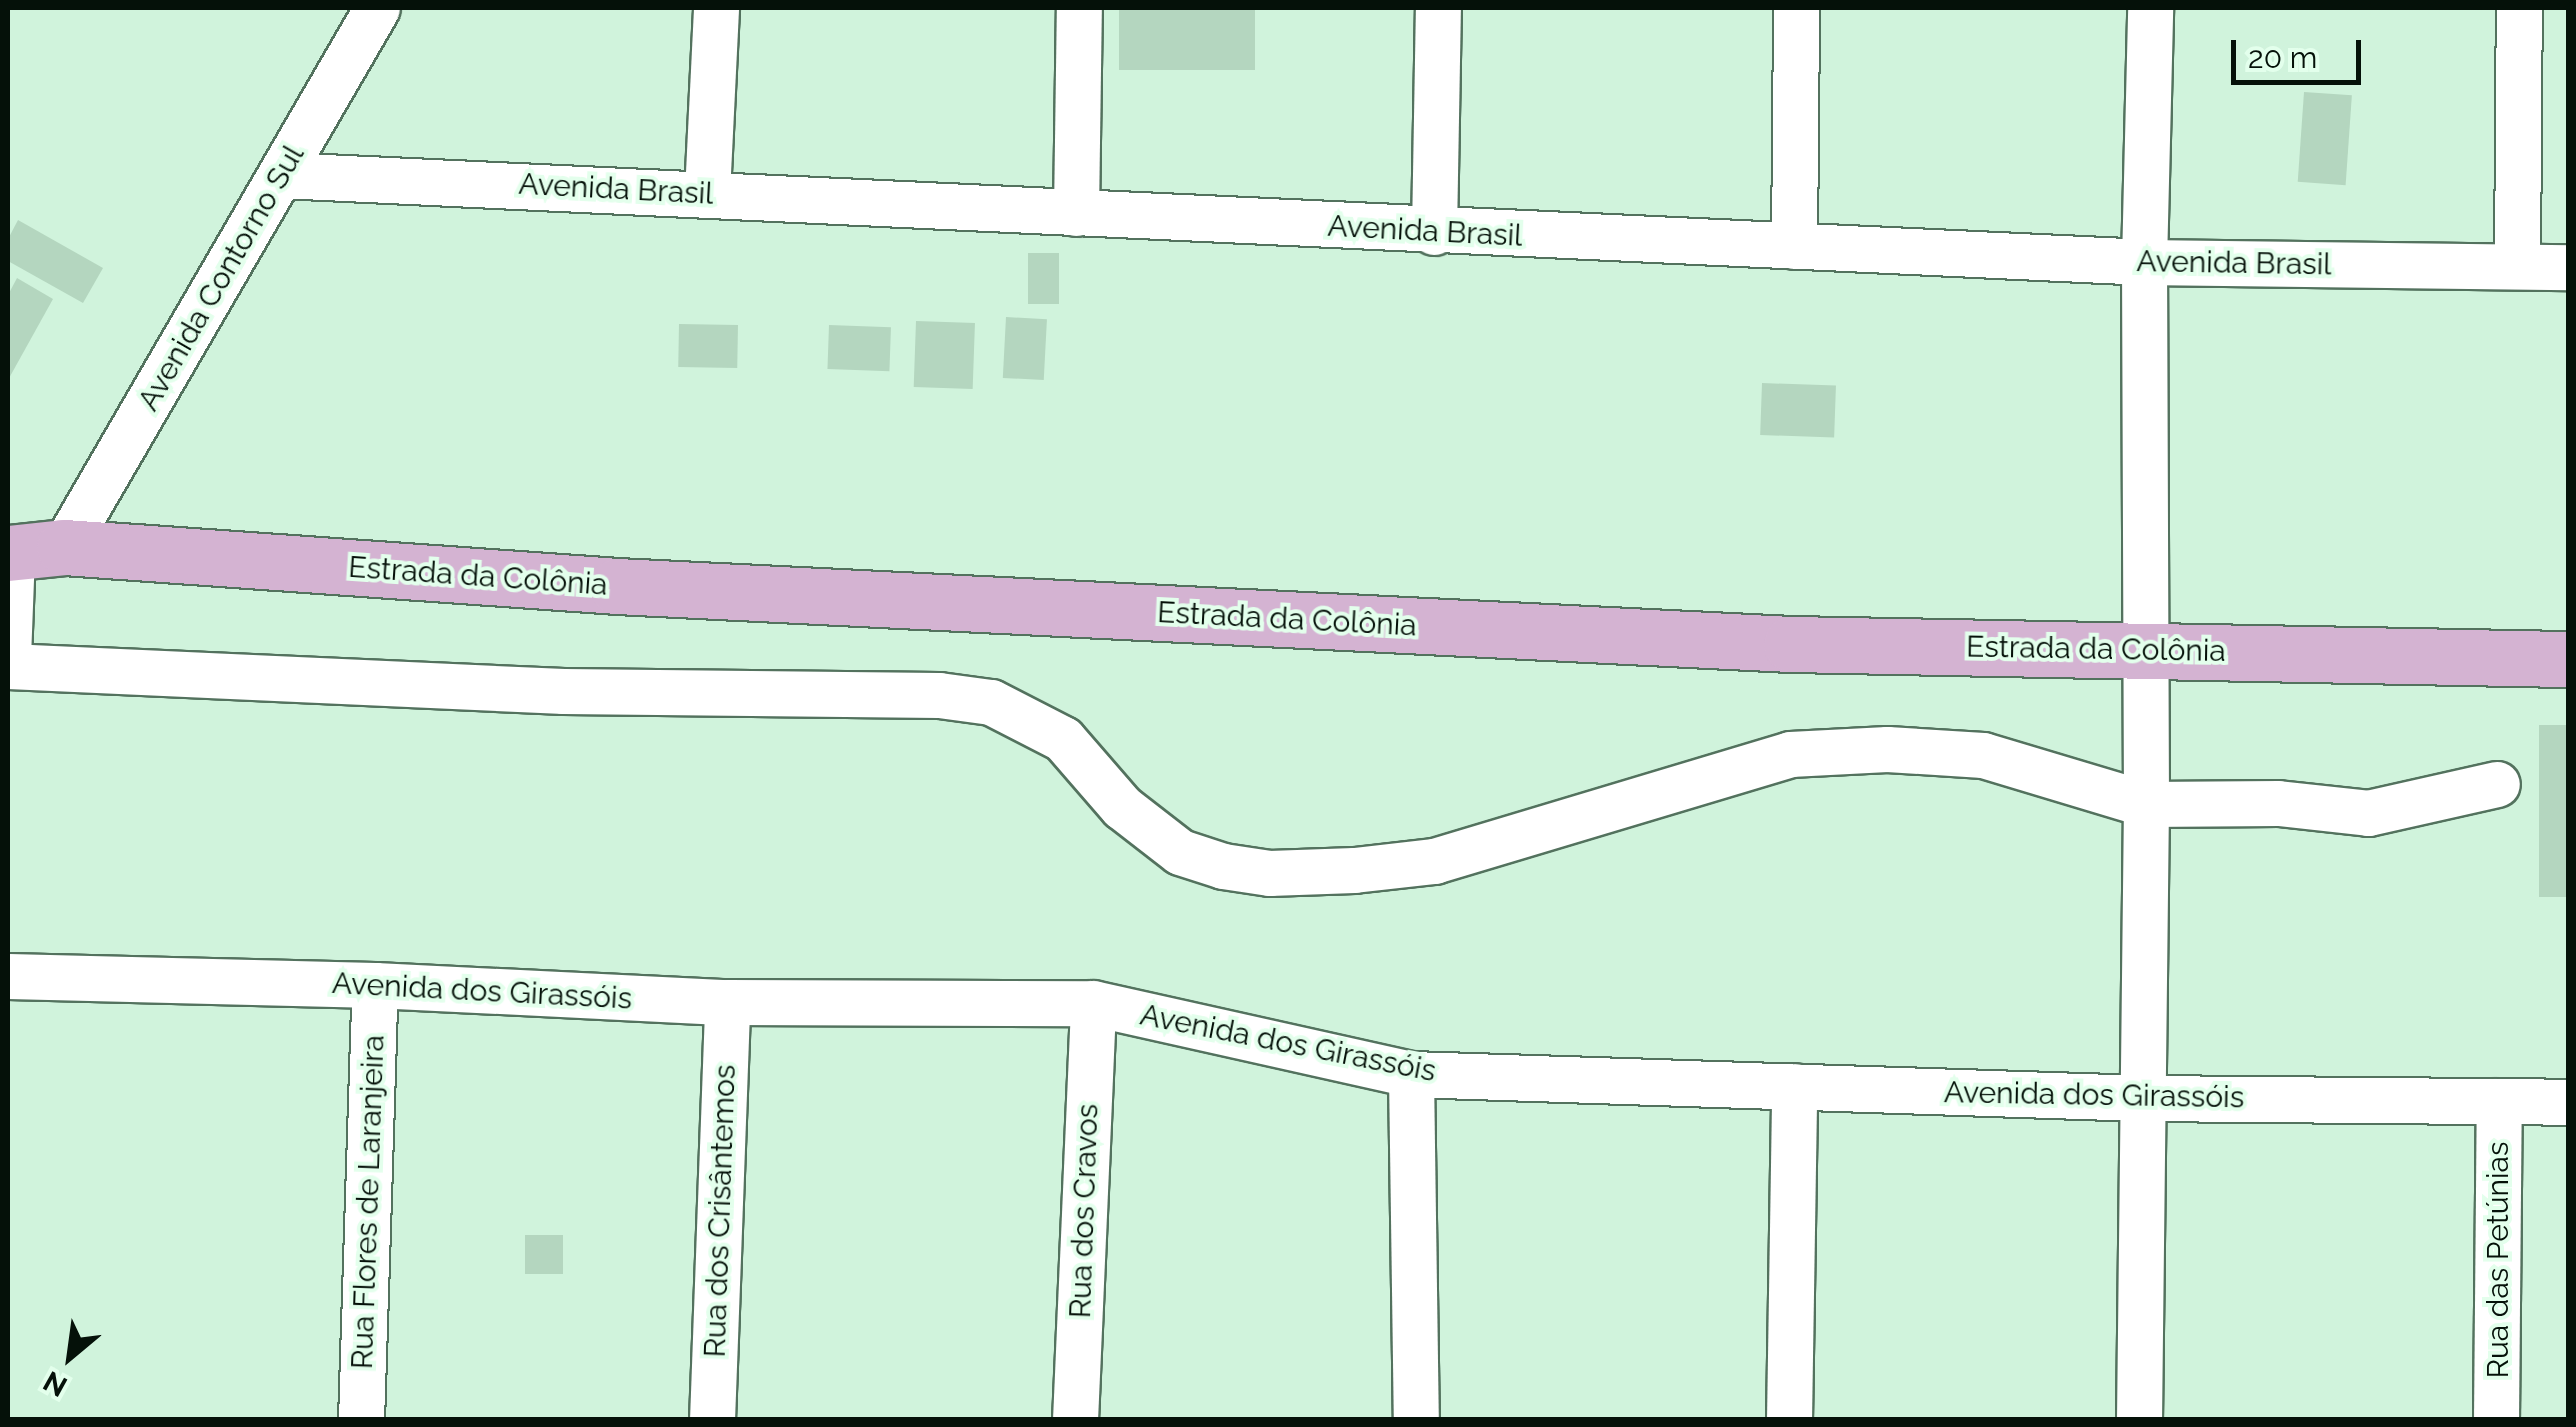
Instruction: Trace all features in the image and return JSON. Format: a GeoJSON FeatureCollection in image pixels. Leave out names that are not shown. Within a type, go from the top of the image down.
{"type":"FeatureCollection","features":[{"type":"Feature","properties":{"kind":"main road","name":"Estrada da Colônia"},"geometry":{"type":"LineString","coordinates":[[28,551],[617,586],[1792,644],[2568,659]]}},
{"type":"Feature","properties":{"kind":"street","name":"Avenida Contorno Sul"},"geometry":{"type":"LineString","coordinates":[[28,551],[281,174],[377,8]]}},
{"type":"Feature","properties":{"kind":"street"},"geometry":{"type":"LineString","coordinates":[[707,193],[716,8]]}},
{"type":"Feature","properties":{"kind":"street"},"geometry":{"type":"LineString","coordinates":[[1076,213],[1079,8]]}},
{"type":"Feature","properties":{"kind":"street"},"geometry":{"type":"LineString","coordinates":[[1434,232],[1438,8]]}},
{"type":"Feature","properties":{"kind":"street"},"geometry":{"type":"LineString","coordinates":[[1794,246],[1796,8]]}},
{"type":"Feature","properties":{"kind":"street"},"geometry":{"type":"LineString","coordinates":[[2139,1420],[2146,804],[2144,262],[2150,8]]}},
{"type":"Feature","properties":{"kind":"street"},"geometry":{"type":"LineString","coordinates":[[2517,266],[2519,8]]}},
{"type":"Feature","properties":{"kind":"street","name":"Avenida Brasil"},"geometry":{"type":"LineString","coordinates":[[281,174],[1434,232],[2144,262],[2568,267]]}},
{"type":"Feature","properties":{"kind":"street"},"geometry":{"type":"LineString","coordinates":[[8,657],[28,551]]}},
{"type":"Feature","properties":{"kind":"street"},"geometry":{"type":"LineString","coordinates":[[8,666],[563,691],[938,694],[991,702],[1063,740],[1122,807],[1180,852],[1223,866],[1270,873],[1354,870],[1434,860],[1790,754],[1887,749],[1983,754],[2146,804],[2278,803],[2368,813],[2497,784]]}},
{"type":"Feature","properties":{"kind":"street","name":"Avenida dos Girassóis"},"geometry":{"type":"LineString","coordinates":[[8,976],[375,984],[728,1002],[1092,1003],[1411,1074],[2141,1098],[2568,1102]]}},
{"type":"Feature","properties":{"kind":"street","name":"Rua Flores de Laranjeira"},"geometry":{"type":"LineString","coordinates":[[360,1420],[375,984]]}},
{"type":"Feature","properties":{"kind":"street","name":"Rua dos Crisântemos"},"geometry":{"type":"LineString","coordinates":[[712,1420],[728,1002]]}},
{"type":"Feature","properties":{"kind":"street","name":"Rua dos Cravos"},"geometry":{"type":"LineString","coordinates":[[1075,1420],[1092,1003]]}},
{"type":"Feature","properties":{"kind":"street"},"geometry":{"type":"LineString","coordinates":[[1411,1074],[1416,1420]]}},
{"type":"Feature","properties":{"kind":"street"},"geometry":{"type":"LineString","coordinates":[[1789,1420],[1794,1086]]}},
{"type":"Feature","properties":{"kind":"street","name":"Rua das Petúnias"},"geometry":{"type":"LineString","coordinates":[[2496,1420],[2499,1101]]}},
{"type":"Feature","properties":{"kind":"building"},"geometry":{"type":"Polygon","coordinates":[[[1119,8],[1255,8],[1255,70],[1119,70],[1119,8]]]}},
{"type":"Feature","properties":{"kind":"building"},"geometry":{"type":"Polygon","coordinates":[[[2304,92],[2352,95],[2346,185],[2298,182],[2304,92]]]}},
{"type":"Feature","properties":{"kind":"building"},"geometry":{"type":"Polygon","coordinates":[[[18,220],[103,268],[83,303],[8,261],[8,239],[18,220]]]}},
{"type":"Feature","properties":{"kind":"building"},"geometry":{"type":"Polygon","coordinates":[[[1028,253],[1059,253],[1059,304],[1028,304],[1028,253]]]}},
{"type":"Feature","properties":{"kind":"building"},"geometry":{"type":"Polygon","coordinates":[[[17,278],[53,299],[8,380],[8,295],[17,278]]]}},
{"type":"Feature","properties":{"kind":"building"},"geometry":{"type":"Polygon","coordinates":[[[1006,317],[1047,319],[1044,380],[1003,378],[1006,317]]]}},
{"type":"Feature","properties":{"kind":"building"},"geometry":{"type":"Polygon","coordinates":[[[916,321],[975,323],[973,389],[914,387],[916,321]]]}},
{"type":"Feature","properties":{"kind":"building"},"geometry":{"type":"Polygon","coordinates":[[[679,324],[738,325],[737,368],[678,367],[679,324]]]}},
{"type":"Feature","properties":{"kind":"building"},"geometry":{"type":"Polygon","coordinates":[[[829,325],[891,327],[889,371],[827,369],[829,325]]]}},
{"type":"Feature","properties":{"kind":"building"},"geometry":{"type":"Polygon","coordinates":[[[1762,383],[1836,386],[1834,438],[1760,435],[1762,383]]]}},
{"type":"Feature","properties":{"kind":"building"},"geometry":{"type":"Polygon","coordinates":[[[2539,725],[2568,725],[2568,897],[2539,897],[2539,725]]]}},
{"type":"Feature","properties":{"kind":"building"},"geometry":{"type":"Polygon","coordinates":[[[525,1235],[563,1235],[563,1274],[525,1274],[525,1235]]]}}]}
